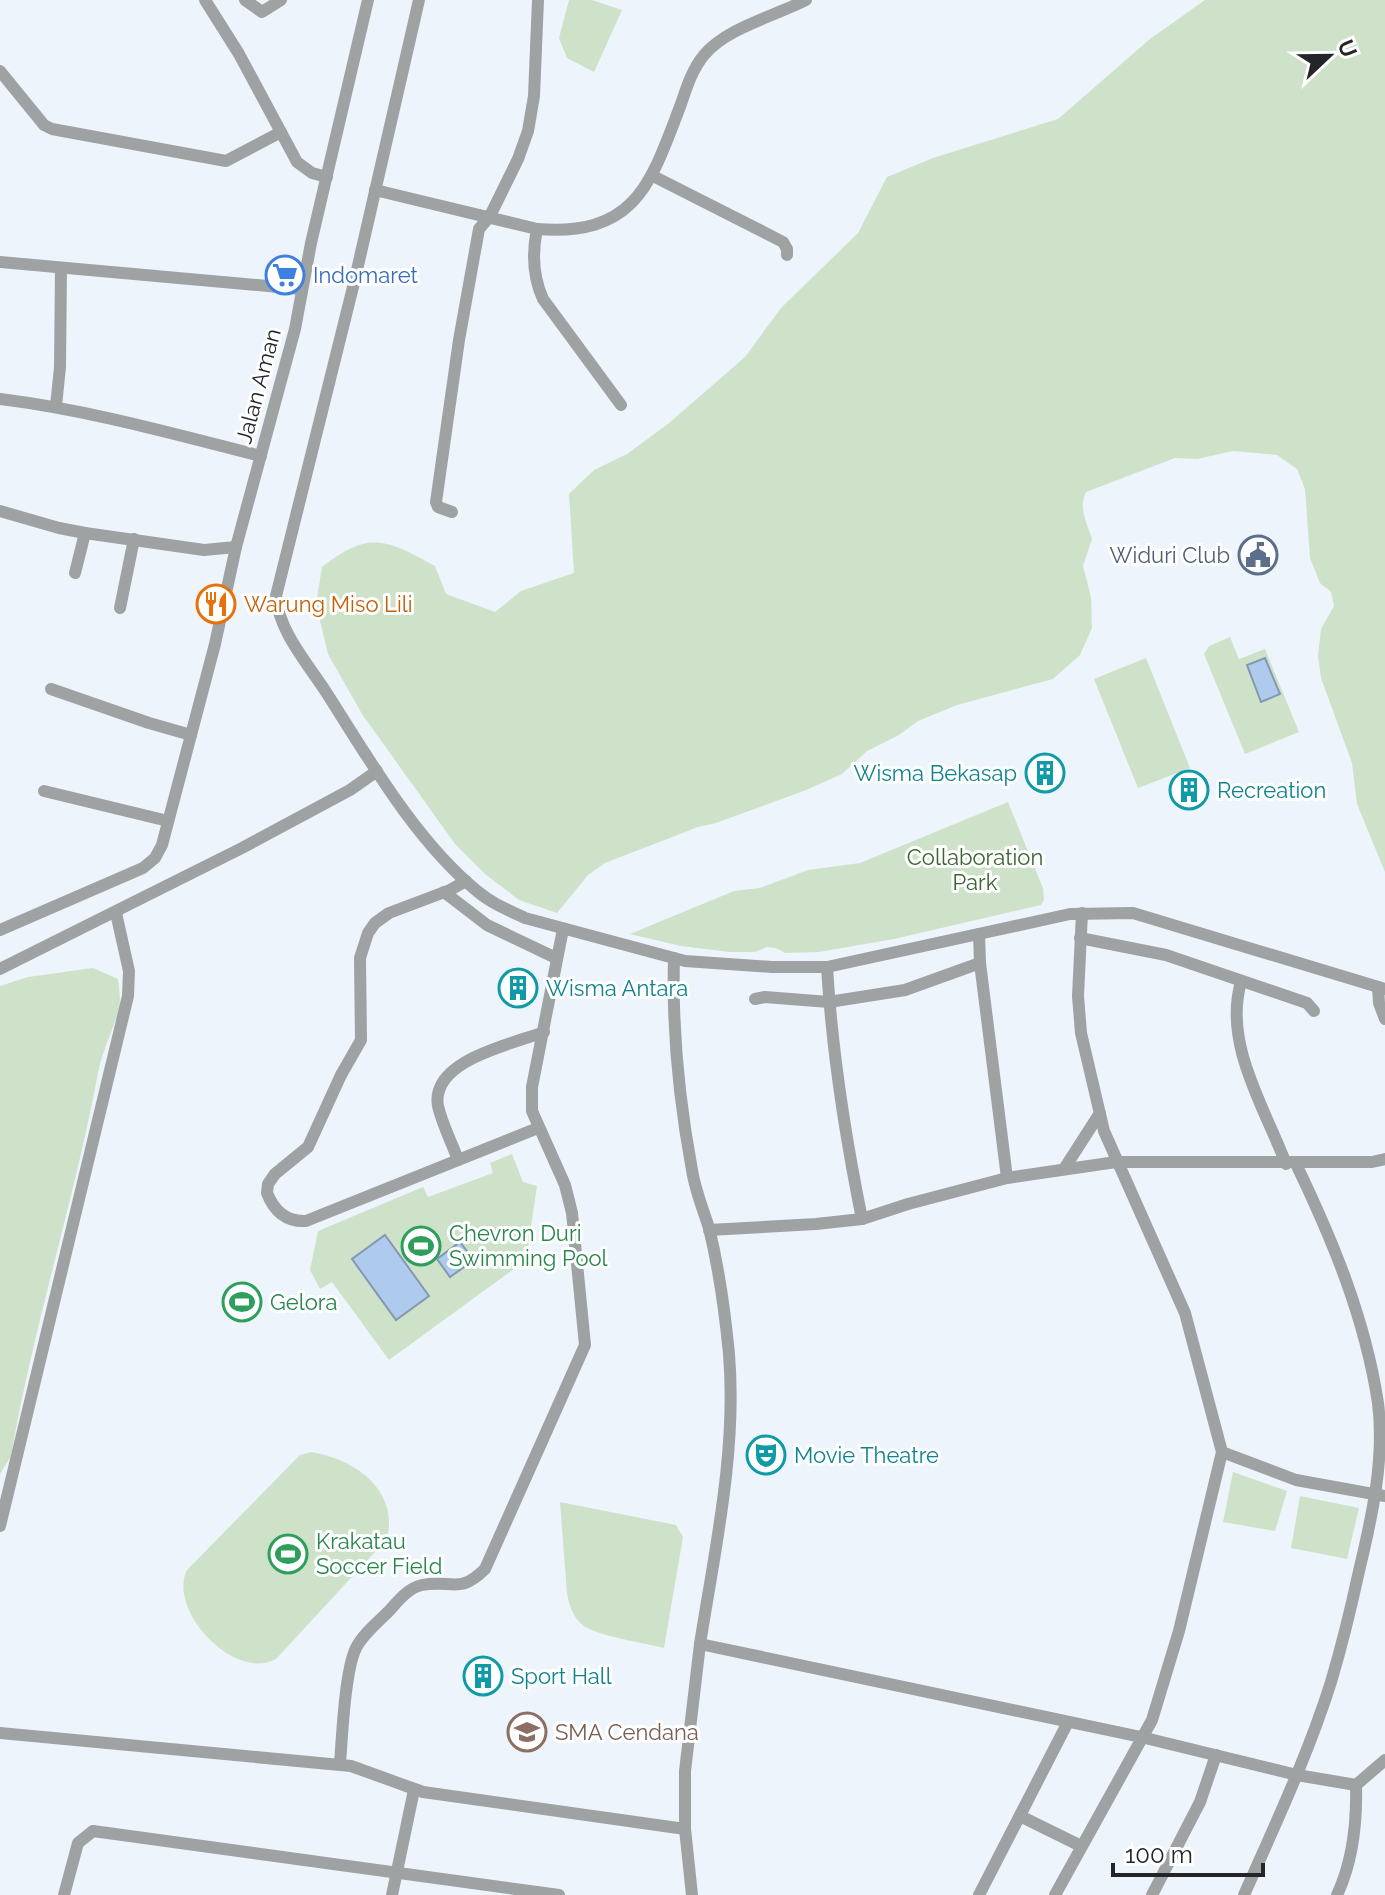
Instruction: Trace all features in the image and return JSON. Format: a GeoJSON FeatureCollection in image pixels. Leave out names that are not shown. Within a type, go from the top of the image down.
{"type":"FeatureCollection","features":[{"type":"Feature","properties":{"kind":"street"},"geometry":{"type":"LineString","coordinates":[[251,2],[262,12],[281,0]]}},
{"type":"Feature","properties":{"kind":"street","name":"Jalan Aman"},"geometry":{"type":"LineString","coordinates":[[0,930],[143,868],[155,858],[191,735],[235,562],[236,547],[295,329],[301,289],[368,0]]}},
{"type":"Feature","properties":{"kind":"street"},"geometry":{"type":"LineString","coordinates":[[419,0],[276,596],[278,614],[294,643],[377,771],[419,829],[466,881],[502,908],[563,929],[674,958],[772,967],[827,967],[1082,913],[1115,912],[1151,917],[1381,988],[1379,1003],[1385,1019]]}},
{"type":"Feature","properties":{"kind":"street"},"geometry":{"type":"LineString","coordinates":[[452,512],[438,507],[436,502],[466,295],[479,229],[490,216],[528,131],[534,96],[538,0]]}},
{"type":"Feature","properties":{"kind":"street"},"geometry":{"type":"LineString","coordinates":[[375,190],[537,229],[559,231],[600,223],[641,196],[662,158],[693,69],[707,51],[722,39],[806,0]]}},
{"type":"Feature","properties":{"kind":"street"},"geometry":{"type":"LineString","coordinates":[[211,2],[297,162],[312,173],[327,177]]}},
{"type":"Feature","properties":{"kind":"street"},"geometry":{"type":"LineString","coordinates":[[0,71],[44,125],[52,129],[226,161],[281,132]]}},
{"type":"Feature","properties":{"kind":"street"},"geometry":{"type":"LineString","coordinates":[[653,176],[783,242],[787,255]]}},
{"type":"Feature","properties":{"kind":"street"},"geometry":{"type":"LineString","coordinates":[[537,229],[534,263],[543,299],[621,405]]}},
{"type":"Feature","properties":{"kind":"street"},"geometry":{"type":"LineString","coordinates":[[0,262],[301,289]]}},
{"type":"Feature","properties":{"kind":"street"},"geometry":{"type":"LineString","coordinates":[[56,406],[60,367],[61,268]]}},
{"type":"Feature","properties":{"kind":"street"},"geometry":{"type":"LineString","coordinates":[[0,399],[125,420],[261,456]]}},
{"type":"Feature","properties":{"kind":"street"},"geometry":{"type":"LineString","coordinates":[[0,511],[85,533],[204,550],[236,547]]}},
{"type":"Feature","properties":{"kind":"street"},"geometry":{"type":"LineString","coordinates":[[75,573],[85,533]]}},
{"type":"Feature","properties":{"kind":"street"},"geometry":{"type":"LineString","coordinates":[[120,608],[134,539]]}},
{"type":"Feature","properties":{"kind":"street"},"geometry":{"type":"LineString","coordinates":[[51,689],[191,735]]}},
{"type":"Feature","properties":{"kind":"street"},"geometry":{"type":"LineString","coordinates":[[0,969],[256,841],[350,790],[377,771]]}},
{"type":"Feature","properties":{"kind":"street"},"geometry":{"type":"LineString","coordinates":[[44,791],[168,821]]}},
{"type":"Feature","properties":{"kind":"street"},"geometry":{"type":"LineString","coordinates":[[466,881],[389,913],[375,923],[368,933],[360,958],[361,1040],[308,1147],[275,1174],[268,1184],[267,1193],[282,1215],[290,1220],[306,1221],[538,1128]]}},
{"type":"Feature","properties":{"kind":"street"},"geometry":{"type":"LineString","coordinates":[[444,892],[487,925],[556,958]]}},
{"type":"Feature","properties":{"kind":"street"},"geometry":{"type":"LineString","coordinates":[[0,1526],[128,996],[129,971],[116,913]]}},
{"type":"Feature","properties":{"kind":"street"},"geometry":{"type":"LineString","coordinates":[[1055,1895],[1152,1720],[1179,1631],[1222,1452],[1185,1313],[1116,1162],[1100,1113],[1081,1033],[1078,996],[1082,913]]}},
{"type":"Feature","properties":{"kind":"street"},"geometry":{"type":"LineString","coordinates":[[340,1764],[351,1665],[356,1647],[412,1588],[423,1584],[462,1585],[473,1581],[485,1569],[585,1345],[570,1205],[565,1185],[532,1111],[532,1087],[563,929]]}},
{"type":"Feature","properties":{"kind":"street"},"geometry":{"type":"LineString","coordinates":[[979,934],[1007,1178]]}},
{"type":"Feature","properties":{"kind":"street"},"geometry":{"type":"LineString","coordinates":[[1080,938],[1166,955],[1307,1003],[1314,1011]]}},
{"type":"Feature","properties":{"kind":"street"},"geometry":{"type":"LineString","coordinates":[[674,958],[676,1054],[684,1122],[692,1174],[709,1230],[721,1289],[729,1358],[730,1409],[720,1526],[700,1644],[685,1771],[685,1829],[692,1895]]}},
{"type":"Feature","properties":{"kind":"street"},"geometry":{"type":"LineString","coordinates":[[755,999],[765,997],[829,1002],[905,990],[980,963]]}},
{"type":"Feature","properties":{"kind":"street"},"geometry":{"type":"LineString","coordinates":[[827,967],[839,1093],[862,1219]]}},
{"type":"Feature","properties":{"kind":"street"},"geometry":{"type":"LineString","coordinates":[[1241,982],[1237,998],[1245,1061],[1252,1084],[1333,1242],[1365,1344],[1378,1405],[1380,1496],[1330,1683],[1297,1775],[1244,1895]]}},
{"type":"Feature","properties":{"kind":"street"},"geometry":{"type":"LineString","coordinates":[[458,1160],[438,1106],[440,1089],[450,1071],[463,1062],[544,1032]]}},
{"type":"Feature","properties":{"kind":"street"},"geometry":{"type":"LineString","coordinates":[[1064,1169],[1100,1113]]}},
{"type":"Feature","properties":{"kind":"street"},"geometry":{"type":"LineString","coordinates":[[709,1230],[862,1219],[1007,1178],[1116,1162],[1291,1164],[1385,1159]]}},
{"type":"Feature","properties":{"kind":"street"},"geometry":{"type":"LineString","coordinates":[[1222,1452],[1296,1480],[1380,1496]]}},
{"type":"Feature","properties":{"kind":"street"},"geometry":{"type":"LineString","coordinates":[[700,1644],[1141,1737],[1297,1775],[1356,1785]]}},
{"type":"Feature","properties":{"kind":"street"},"geometry":{"type":"LineString","coordinates":[[979,1895],[1068,1722]]}},
{"type":"Feature","properties":{"kind":"street"},"geometry":{"type":"LineString","coordinates":[[0,1733],[340,1764],[414,1790],[685,1829]]}},
{"type":"Feature","properties":{"kind":"street"},"geometry":{"type":"LineString","coordinates":[[1152,1895],[1200,1802],[1216,1755]]}},
{"type":"Feature","properties":{"kind":"street"},"geometry":{"type":"LineString","coordinates":[[1337,1895],[1349,1858],[1356,1785],[1385,1760]]}},
{"type":"Feature","properties":{"kind":"street"},"geometry":{"type":"LineString","coordinates":[[392,1895],[414,1790]]}},
{"type":"Feature","properties":{"kind":"street"},"geometry":{"type":"LineString","coordinates":[[1020,1816],[1081,1846]]}},
{"type":"Feature","properties":{"kind":"street"},"geometry":{"type":"LineString","coordinates":[[64,1895],[78,1843],[93,1831],[559,1895]]}},
{"type":"Feature","properties":{"kind":"green space"},"geometry":{"type":"Polygon","coordinates":[[[569,0],[592,0],[622,10],[594,72],[567,58],[559,38],[569,0]]]}},
{"type":"Feature","properties":{"kind":"green space"},"geometry":{"type":"Polygon","coordinates":[[[1205,0],[1385,0],[1385,872],[1357,804],[1352,763],[1321,678],[1318,656],[1321,629],[1334,606],[1331,592],[1320,583],[1310,558],[1305,489],[1297,469],[1277,455],[1233,451],[1197,459],[1175,458],[1086,492],[1083,510],[1092,539],[1083,566],[1091,597],[1092,628],[1080,655],[1053,679],[957,705],[918,721],[899,735],[867,751],[842,774],[605,863],[588,875],[557,913],[519,900],[485,874],[455,844],[362,714],[328,654],[316,604],[322,567],[338,555],[365,543],[390,545],[435,566],[446,594],[495,612],[521,591],[574,573],[569,494],[594,470],[627,454],[668,424],[745,357],[781,308],[858,233],[887,177],[933,158],[1058,119],[1150,39],[1205,0]]]}},
{"type":"Feature","properties":{"kind":"green space"},"geometry":{"type":"Polygon","coordinates":[[[1230,637],[1239,659],[1265,649],[1299,732],[1245,754],[1204,654],[1209,646],[1230,637]]]}},
{"type":"Feature","properties":{"kind":"green space"},"geometry":{"type":"Polygon","coordinates":[[[1146,658],[1190,768],[1138,788],[1094,679],[1146,658]]]}},
{"type":"Feature","properties":{"kind":"green space","name":"Collaboration Park"},"geometry":{"type":"Polygon","coordinates":[[[1008,802],[1043,888],[1041,905],[894,939],[819,952],[785,953],[767,947],[755,952],[730,952],[681,946],[630,934],[734,891],[760,888],[808,870],[860,863],[1008,802]]]}},
{"type":"Feature","properties":{"kind":"green space"},"geometry":{"type":"Polygon","coordinates":[[[93,968],[118,979],[119,1009],[100,1065],[30,1360],[11,1456],[0,1474],[0,986],[28,977],[93,968]]]}},
{"type":"Feature","properties":{"kind":"green space","name":"Chevron Duri Swimming Pool"},"geometry":{"type":"Polygon","coordinates":[[[512,1154],[523,1182],[537,1186],[526,1260],[389,1360],[332,1282],[320,1289],[310,1270],[318,1231],[423,1187],[428,1197],[493,1173],[490,1163],[512,1154]]]}},
{"type":"Feature","properties":{"kind":"green space","name":"Krakatau Soccer Field"},"geometry":{"type":"Polygon","coordinates":[[[311,1452],[343,1462],[370,1480],[386,1506],[389,1521],[387,1539],[276,1659],[259,1663],[242,1660],[224,1651],[195,1622],[183,1586],[187,1570],[300,1455],[311,1452]]]}},
{"type":"Feature","properties":{"kind":"green space"},"geometry":{"type":"Polygon","coordinates":[[[1233,1472],[1287,1491],[1275,1531],[1223,1522],[1233,1472]]]}},
{"type":"Feature","properties":{"kind":"green space"},"geometry":{"type":"Polygon","coordinates":[[[1300,1496],[1359,1508],[1347,1559],[1291,1548],[1300,1496]]]}},
{"type":"Feature","properties":{"kind":"green space"},"geometry":{"type":"Polygon","coordinates":[[[560,1502],[676,1525],[683,1537],[664,1648],[591,1630],[577,1619],[567,1593],[560,1502]]]}},
{"type":"Feature","properties":{"kind":"water"},"geometry":{"type":"Polygon","coordinates":[[[1265,658],[1280,694],[1261,702],[1247,665],[1265,658]]]}},
{"type":"Feature","properties":{"kind":"water"},"geometry":{"type":"Polygon","coordinates":[[[385,1235],[429,1296],[396,1320],[352,1259],[385,1235]]]}},
{"type":"Feature","properties":{"kind":"water"},"geometry":{"type":"Polygon","coordinates":[[[460,1242],[474,1260],[450,1277],[437,1259],[460,1242]]]}},
{"type":"Feature","properties":{"kind":"place","name":"Indomaret"},"geometry":{"type":"Point","coordinates":[285,275]}},
{"type":"Feature","properties":{"kind":"place","name":"Widuri Club"},"geometry":{"type":"Point","coordinates":[1258,555]}},
{"type":"Feature","properties":{"kind":"place","name":"Warung Miso Lili"},"geometry":{"type":"Point","coordinates":[216,604]}},
{"type":"Feature","properties":{"kind":"place","name":"Wisma Bekasap"},"geometry":{"type":"Point","coordinates":[1045,773]}},
{"type":"Feature","properties":{"kind":"place","name":"Recreation"},"geometry":{"type":"Point","coordinates":[1189,790]}},
{"type":"Feature","properties":{"kind":"place","name":"Wisma Antara"},"geometry":{"type":"Point","coordinates":[518,988]}},
{"type":"Feature","properties":{"kind":"place","name":"Chevron Duri Swimming Pool"},"geometry":{"type":"Point","coordinates":[421,1246]}},
{"type":"Feature","properties":{"kind":"place","name":"Gelora"},"geometry":{"type":"Point","coordinates":[242,1302]}},
{"type":"Feature","properties":{"kind":"place","name":"Movie Theatre"},"geometry":{"type":"Point","coordinates":[766,1455]}},
{"type":"Feature","properties":{"kind":"place","name":"Krakatau Soccer Field"},"geometry":{"type":"Point","coordinates":[288,1554]}},
{"type":"Feature","properties":{"kind":"place","name":"Sport Hall"},"geometry":{"type":"Point","coordinates":[483,1676]}},
{"type":"Feature","properties":{"kind":"place","name":"SMA Cendana"},"geometry":{"type":"Point","coordinates":[527,1732]}}]}
